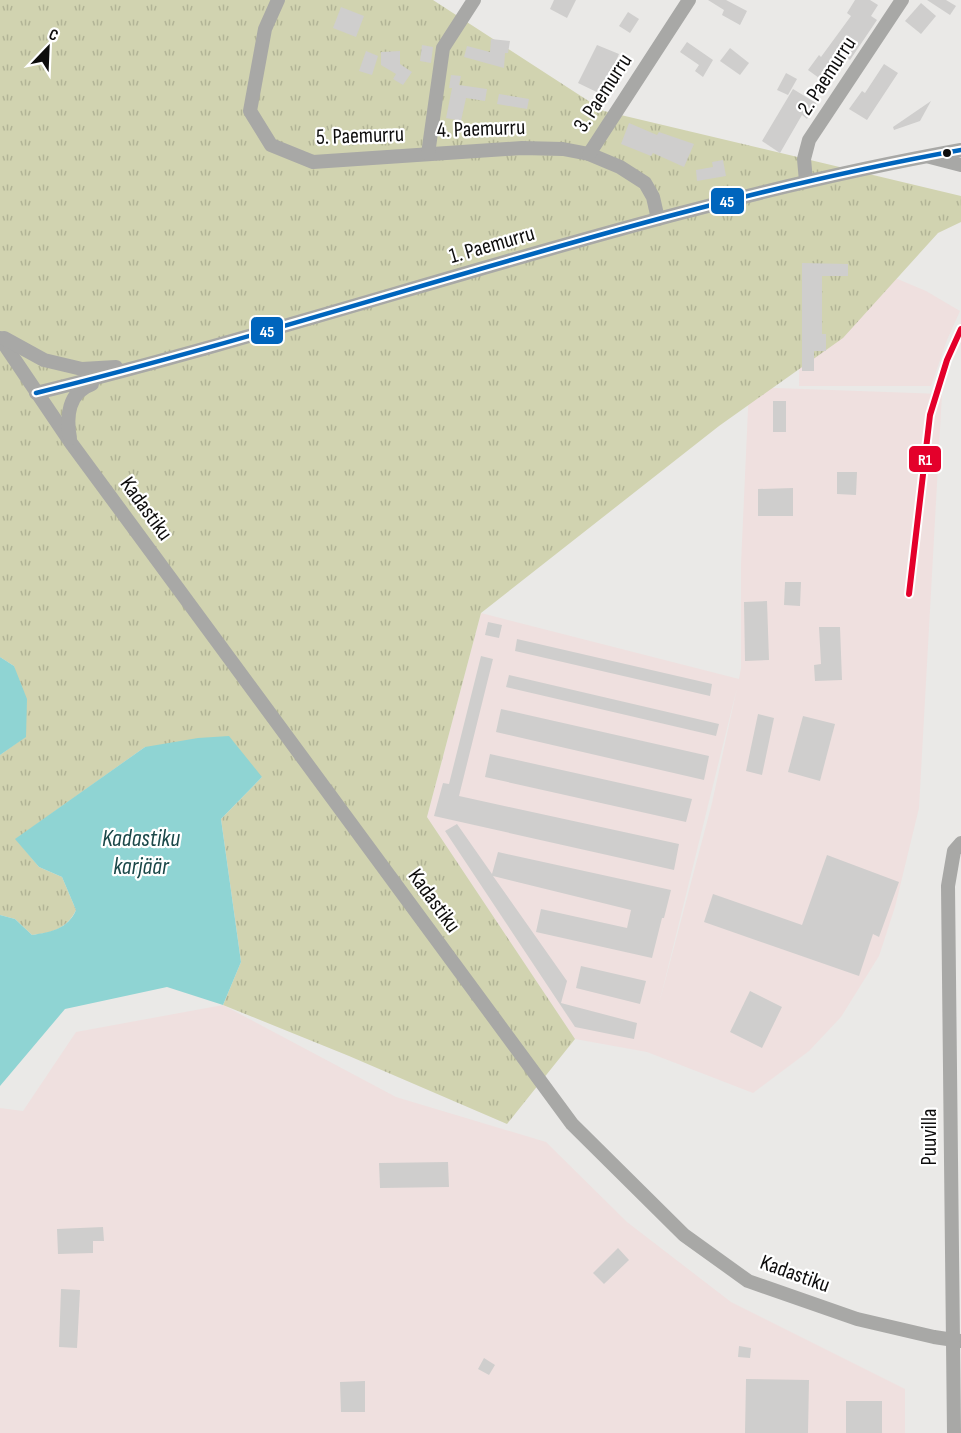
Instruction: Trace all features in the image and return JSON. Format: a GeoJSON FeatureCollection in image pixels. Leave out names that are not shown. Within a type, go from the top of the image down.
{"type":"FeatureCollection","features":[{"type":"Feature","properties":{"kind":"street","name":"5. Paemurru"},"geometry":{"type":"LineString","coordinates":[[278,0],[265,29],[250,111],[271,145],[313,162],[428,154]]}},
{"type":"Feature","properties":{"kind":"street","name":"4. Paemurru"},"geometry":{"type":"LineString","coordinates":[[474,0],[442,48],[428,154],[522,147],[589,153]]}},
{"type":"Feature","properties":{"kind":"street","name":"3. Paemurru"},"geometry":{"type":"LineString","coordinates":[[658,219],[652,196],[645,183],[620,167],[589,153],[689,0]]}},
{"type":"Feature","properties":{"kind":"street","name":"2. Paemurru"},"geometry":{"type":"LineString","coordinates":[[806,181],[804,159],[809,141],[902,0]]}},
{"type":"Feature","properties":{"kind":"street"},"geometry":{"type":"LineString","coordinates":[[925,156],[961,150]]}},
{"type":"Feature","properties":{"kind":"street","name":"1. Paemurru"},"geometry":{"type":"LineString","coordinates":[[36,393],[148,366],[658,219],[806,181],[925,156],[961,165]]}},
{"type":"Feature","properties":{"kind":"street"},"geometry":{"type":"LineString","coordinates":[[0,337],[44,360],[82,369],[148,366]]}},
{"type":"Feature","properties":{"kind":"street","name":"Kadastiku"},"geometry":{"type":"LineString","coordinates":[[0,337],[71,443],[572,1124],[684,1235],[748,1281],[857,1319],[956,1341]]}},
{"type":"Feature","properties":{"kind":"street"},"geometry":{"type":"LineString","coordinates":[[71,443],[67,421],[71,402],[84,387],[148,366]]}},
{"type":"Feature","properties":{"kind":"street","name":"Puuvilla"},"geometry":{"type":"LineString","coordinates":[[954,1433],[956,1341],[948,886],[954,851],[961,843]]}},
{"type":"Feature","properties":{"kind":"shaded area"},"geometry":{"type":"Polygon","coordinates":[[[801,260],[862,264],[926,291],[960,311],[931,386],[799,386],[801,260]]]}},
{"type":"Feature","properties":{"kind":"shaded area"},"geometry":{"type":"Polygon","coordinates":[[[749,387],[942,394],[919,808],[895,907],[879,956],[841,1017],[809,1051],[753,1093],[647,1052],[575,1039],[427,817],[481,613],[739,679],[741,668],[741,564],[749,387]],[[737,688],[659,1004],[712,803],[737,688]]]}},
{"type":"Feature","properties":{"kind":"shaded area"},"geometry":{"type":"Polygon","coordinates":[[[223,1005],[396,1097],[546,1142],[627,1222],[731,1302],[905,1389],[905,1433],[0,1433],[0,1108],[23,1111],[76,1032],[223,1005]]]}},
{"type":"Feature","properties":{"kind":"green space"},"geometry":{"type":"Polygon","coordinates":[[[0,0],[433,0],[604,111],[961,196],[961,222],[938,233],[843,338],[719,426],[481,613],[427,817],[575,1039],[507,1124],[223,1005],[241,962],[221,819],[262,777],[145,747],[16,839],[39,867],[62,877],[76,910],[68,922],[58,929],[32,935],[15,919],[0,915],[0,755],[25,737],[14,666],[0,657],[0,0]]]}},
{"type":"Feature","properties":{"kind":"water"},"geometry":{"type":"Polygon","coordinates":[[[0,657],[14,666],[27,699],[26,737],[0,755],[0,657]]]}},
{"type":"Feature","properties":{"kind":"water","name":"Kadastiku karjäär"},"geometry":{"type":"Polygon","coordinates":[[[229,736],[262,777],[221,819],[241,962],[223,1005],[167,987],[65,1009],[0,1086],[0,915],[15,919],[32,935],[52,931],[64,925],[76,910],[62,877],[39,867],[15,839],[145,747],[198,738],[229,736]]]}},
{"type":"Feature","properties":{"kind":"building"},"geometry":{"type":"Polygon","coordinates":[[[554,0],[576,0],[567,18],[550,9],[554,0]]]}},
{"type":"Feature","properties":{"kind":"building"},"geometry":{"type":"Polygon","coordinates":[[[708,0],[726,0],[747,11],[740,25],[722,15],[724,10],[708,0]]]}},
{"type":"Feature","properties":{"kind":"building"},"geometry":{"type":"Polygon","coordinates":[[[855,0],[870,0],[878,5],[871,16],[877,20],[850,60],[845,56],[826,83],[808,70],[819,55],[821,57],[851,16],[847,13],[855,0]]]}},
{"type":"Feature","properties":{"kind":"building"},"geometry":{"type":"Polygon","coordinates":[[[927,0],[946,0],[956,6],[950,15],[927,0]]]}},
{"type":"Feature","properties":{"kind":"building"},"geometry":{"type":"Polygon","coordinates":[[[921,3],[936,16],[921,34],[905,21],[921,3]]]}},
{"type":"Feature","properties":{"kind":"building"},"geometry":{"type":"Polygon","coordinates":[[[341,7],[364,16],[356,37],[333,28],[341,7]]]}},
{"type":"Feature","properties":{"kind":"building"},"geometry":{"type":"Polygon","coordinates":[[[628,12],[639,19],[630,33],[619,26],[628,12]]]}},
{"type":"Feature","properties":{"kind":"building"},"geometry":{"type":"Polygon","coordinates":[[[491,39],[510,41],[508,53],[505,53],[504,68],[464,57],[467,46],[490,52],[491,39]]]}},
{"type":"Feature","properties":{"kind":"building"},"geometry":{"type":"Polygon","coordinates":[[[687,42],[713,60],[703,77],[695,71],[699,65],[680,52],[687,42]]]}},
{"type":"Feature","properties":{"kind":"building"},"geometry":{"type":"Polygon","coordinates":[[[422,45],[433,47],[431,63],[420,61],[422,45]]]}},
{"type":"Feature","properties":{"kind":"building"},"geometry":{"type":"Polygon","coordinates":[[[597,45],[619,54],[608,79],[614,82],[607,97],[578,83],[597,45]]]}},
{"type":"Feature","properties":{"kind":"building"},"geometry":{"type":"Polygon","coordinates":[[[730,48],[749,63],[740,75],[720,61],[730,48]]]}},
{"type":"Feature","properties":{"kind":"building"},"geometry":{"type":"Polygon","coordinates":[[[366,51],[378,56],[372,75],[359,71],[366,51]]]}},
{"type":"Feature","properties":{"kind":"building"},"geometry":{"type":"Polygon","coordinates":[[[400,51],[400,64],[412,72],[403,85],[393,79],[396,74],[381,65],[381,52],[400,51]]]}},
{"type":"Feature","properties":{"kind":"building"},"geometry":{"type":"Polygon","coordinates":[[[884,64],[898,73],[867,120],[849,109],[862,91],[865,93],[884,64]]]}},
{"type":"Feature","properties":{"kind":"building"},"geometry":{"type":"Polygon","coordinates":[[[786,73],[797,79],[788,95],[777,90],[786,73]]]}},
{"type":"Feature","properties":{"kind":"building"},"geometry":{"type":"Polygon","coordinates":[[[451,75],[461,76],[459,85],[487,89],[485,101],[466,98],[461,121],[446,118],[452,88],[449,88],[451,75]]]}},
{"type":"Feature","properties":{"kind":"building"},"geometry":{"type":"Polygon","coordinates":[[[793,89],[816,103],[807,119],[802,115],[780,153],[762,141],[793,89]]]}},
{"type":"Feature","properties":{"kind":"building"},"geometry":{"type":"Polygon","coordinates":[[[499,94],[529,99],[527,109],[497,104],[499,94]]]}},
{"type":"Feature","properties":{"kind":"building"},"geometry":{"type":"Polygon","coordinates":[[[931,101],[920,121],[894,130],[893,127],[931,101]]]}},
{"type":"Feature","properties":{"kind":"building"},"geometry":{"type":"Polygon","coordinates":[[[629,123],[657,135],[659,132],[694,144],[684,167],[653,153],[651,156],[621,144],[629,123]]]}},
{"type":"Feature","properties":{"kind":"building"},"geometry":{"type":"Polygon","coordinates":[[[723,160],[726,176],[697,181],[696,170],[713,167],[712,162],[723,160]]]}},
{"type":"Feature","properties":{"kind":"building"},"geometry":{"type":"Polygon","coordinates":[[[802,263],[848,264],[848,276],[822,276],[822,334],[826,334],[826,351],[814,351],[814,371],[802,371],[802,263]]]}},
{"type":"Feature","properties":{"kind":"building"},"geometry":{"type":"Polygon","coordinates":[[[773,401],[786,401],[786,432],[773,432],[773,401]]]}},
{"type":"Feature","properties":{"kind":"building"},"geometry":{"type":"Polygon","coordinates":[[[837,472],[857,472],[856,495],[837,494],[837,472]]]}},
{"type":"Feature","properties":{"kind":"building"},"geometry":{"type":"Polygon","coordinates":[[[793,488],[793,516],[758,516],[758,489],[793,488]]]}},
{"type":"Feature","properties":{"kind":"building"},"geometry":{"type":"Polygon","coordinates":[[[785,582],[801,582],[800,606],[784,605],[785,582]]]}},
{"type":"Feature","properties":{"kind":"building"},"geometry":{"type":"Polygon","coordinates":[[[767,601],[769,660],[745,661],[744,602],[767,601]]]}},
{"type":"Feature","properties":{"kind":"building"},"geometry":{"type":"Polygon","coordinates":[[[488,622],[502,625],[499,638],[485,635],[488,622]]]}},
{"type":"Feature","properties":{"kind":"building"},"geometry":{"type":"Polygon","coordinates":[[[819,627],[840,627],[842,680],[815,681],[814,665],[821,664],[819,627]]]}},
{"type":"Feature","properties":{"kind":"building"},"geometry":{"type":"Polygon","coordinates":[[[517,639],[712,684],[710,696],[515,651],[517,639]]]}},
{"type":"Feature","properties":{"kind":"building"},"geometry":{"type":"Polygon","coordinates":[[[481,656],[493,659],[459,796],[679,844],[674,870],[434,816],[443,783],[449,784],[481,656]]]}},
{"type":"Feature","properties":{"kind":"building"},"geometry":{"type":"Polygon","coordinates":[[[509,675],[719,724],[716,736],[506,687],[509,675]]]}},
{"type":"Feature","properties":{"kind":"building"},"geometry":{"type":"Polygon","coordinates":[[[501,709],[709,756],[704,780],[496,732],[501,709]]]}},
{"type":"Feature","properties":{"kind":"building"},"geometry":{"type":"Polygon","coordinates":[[[758,714],[774,718],[762,775],[746,771],[758,714]]]}},
{"type":"Feature","properties":{"kind":"building"},"geometry":{"type":"Polygon","coordinates":[[[803,716],[835,724],[820,781],[788,772],[803,716]]]}},
{"type":"Feature","properties":{"kind":"building"},"geometry":{"type":"Polygon","coordinates":[[[490,754],[692,799],[686,822],[485,777],[490,754]]]}},
{"type":"Feature","properties":{"kind":"building"},"geometry":{"type":"Polygon","coordinates":[[[457,824],[492,874],[498,852],[671,890],[652,958],[536,932],[541,909],[627,928],[631,910],[493,876],[567,981],[561,1003],[637,1023],[634,1039],[575,1027],[445,831],[457,824]]]}},
{"type":"Feature","properties":{"kind":"building"},"geometry":{"type":"Polygon","coordinates":[[[827,855],[899,882],[879,937],[873,934],[859,976],[704,922],[713,894],[802,925],[827,855]]]}},
{"type":"Feature","properties":{"kind":"building"},"geometry":{"type":"Polygon","coordinates":[[[581,966],[646,981],[640,1004],[576,988],[581,966]]]}},
{"type":"Feature","properties":{"kind":"building"},"geometry":{"type":"Polygon","coordinates":[[[750,991],[782,1007],[762,1048],[730,1032],[750,991]]]}},
{"type":"Feature","properties":{"kind":"building"},"geometry":{"type":"Polygon","coordinates":[[[448,1162],[449,1187],[380,1188],[379,1163],[448,1162]]]}},
{"type":"Feature","properties":{"kind":"building"},"geometry":{"type":"Polygon","coordinates":[[[103,1227],[104,1241],[93,1241],[93,1253],[58,1254],[57,1229],[103,1227]]]}},
{"type":"Feature","properties":{"kind":"building"},"geometry":{"type":"Polygon","coordinates":[[[618,1248],[629,1260],[604,1284],[593,1273],[618,1248]]]}},
{"type":"Feature","properties":{"kind":"building"},"geometry":{"type":"Polygon","coordinates":[[[61,1289],[80,1290],[77,1348],[59,1347],[61,1289]]]}},
{"type":"Feature","properties":{"kind":"building"},"geometry":{"type":"Polygon","coordinates":[[[739,1346],[751,1348],[750,1358],[738,1357],[739,1346]]]}},
{"type":"Feature","properties":{"kind":"building"},"geometry":{"type":"Polygon","coordinates":[[[484,1358],[495,1365],[489,1375],[478,1369],[484,1358]]]}},
{"type":"Feature","properties":{"kind":"building"},"geometry":{"type":"Polygon","coordinates":[[[746,1379],[809,1380],[808,1433],[745,1433],[746,1379]]]}},
{"type":"Feature","properties":{"kind":"building"},"geometry":{"type":"Polygon","coordinates":[[[365,1381],[365,1412],[341,1412],[340,1382],[365,1381]]]}},
{"type":"Feature","properties":{"kind":"building"},"geometry":{"type":"Polygon","coordinates":[[[846,1401],[882,1401],[882,1433],[846,1433],[846,1401]]]}},
{"type":"Feature","properties":{"kind":"transit line","name":"45"},"geometry":{"type":"LineString","coordinates":[[36,393],[267,331],[612,231],[844,173],[961,150]]}},
{"type":"Feature","properties":{"kind":"transit line","name":"R1"},"geometry":{"type":"LineString","coordinates":[[909,594],[930,415],[947,360],[961,329]]}}]}
